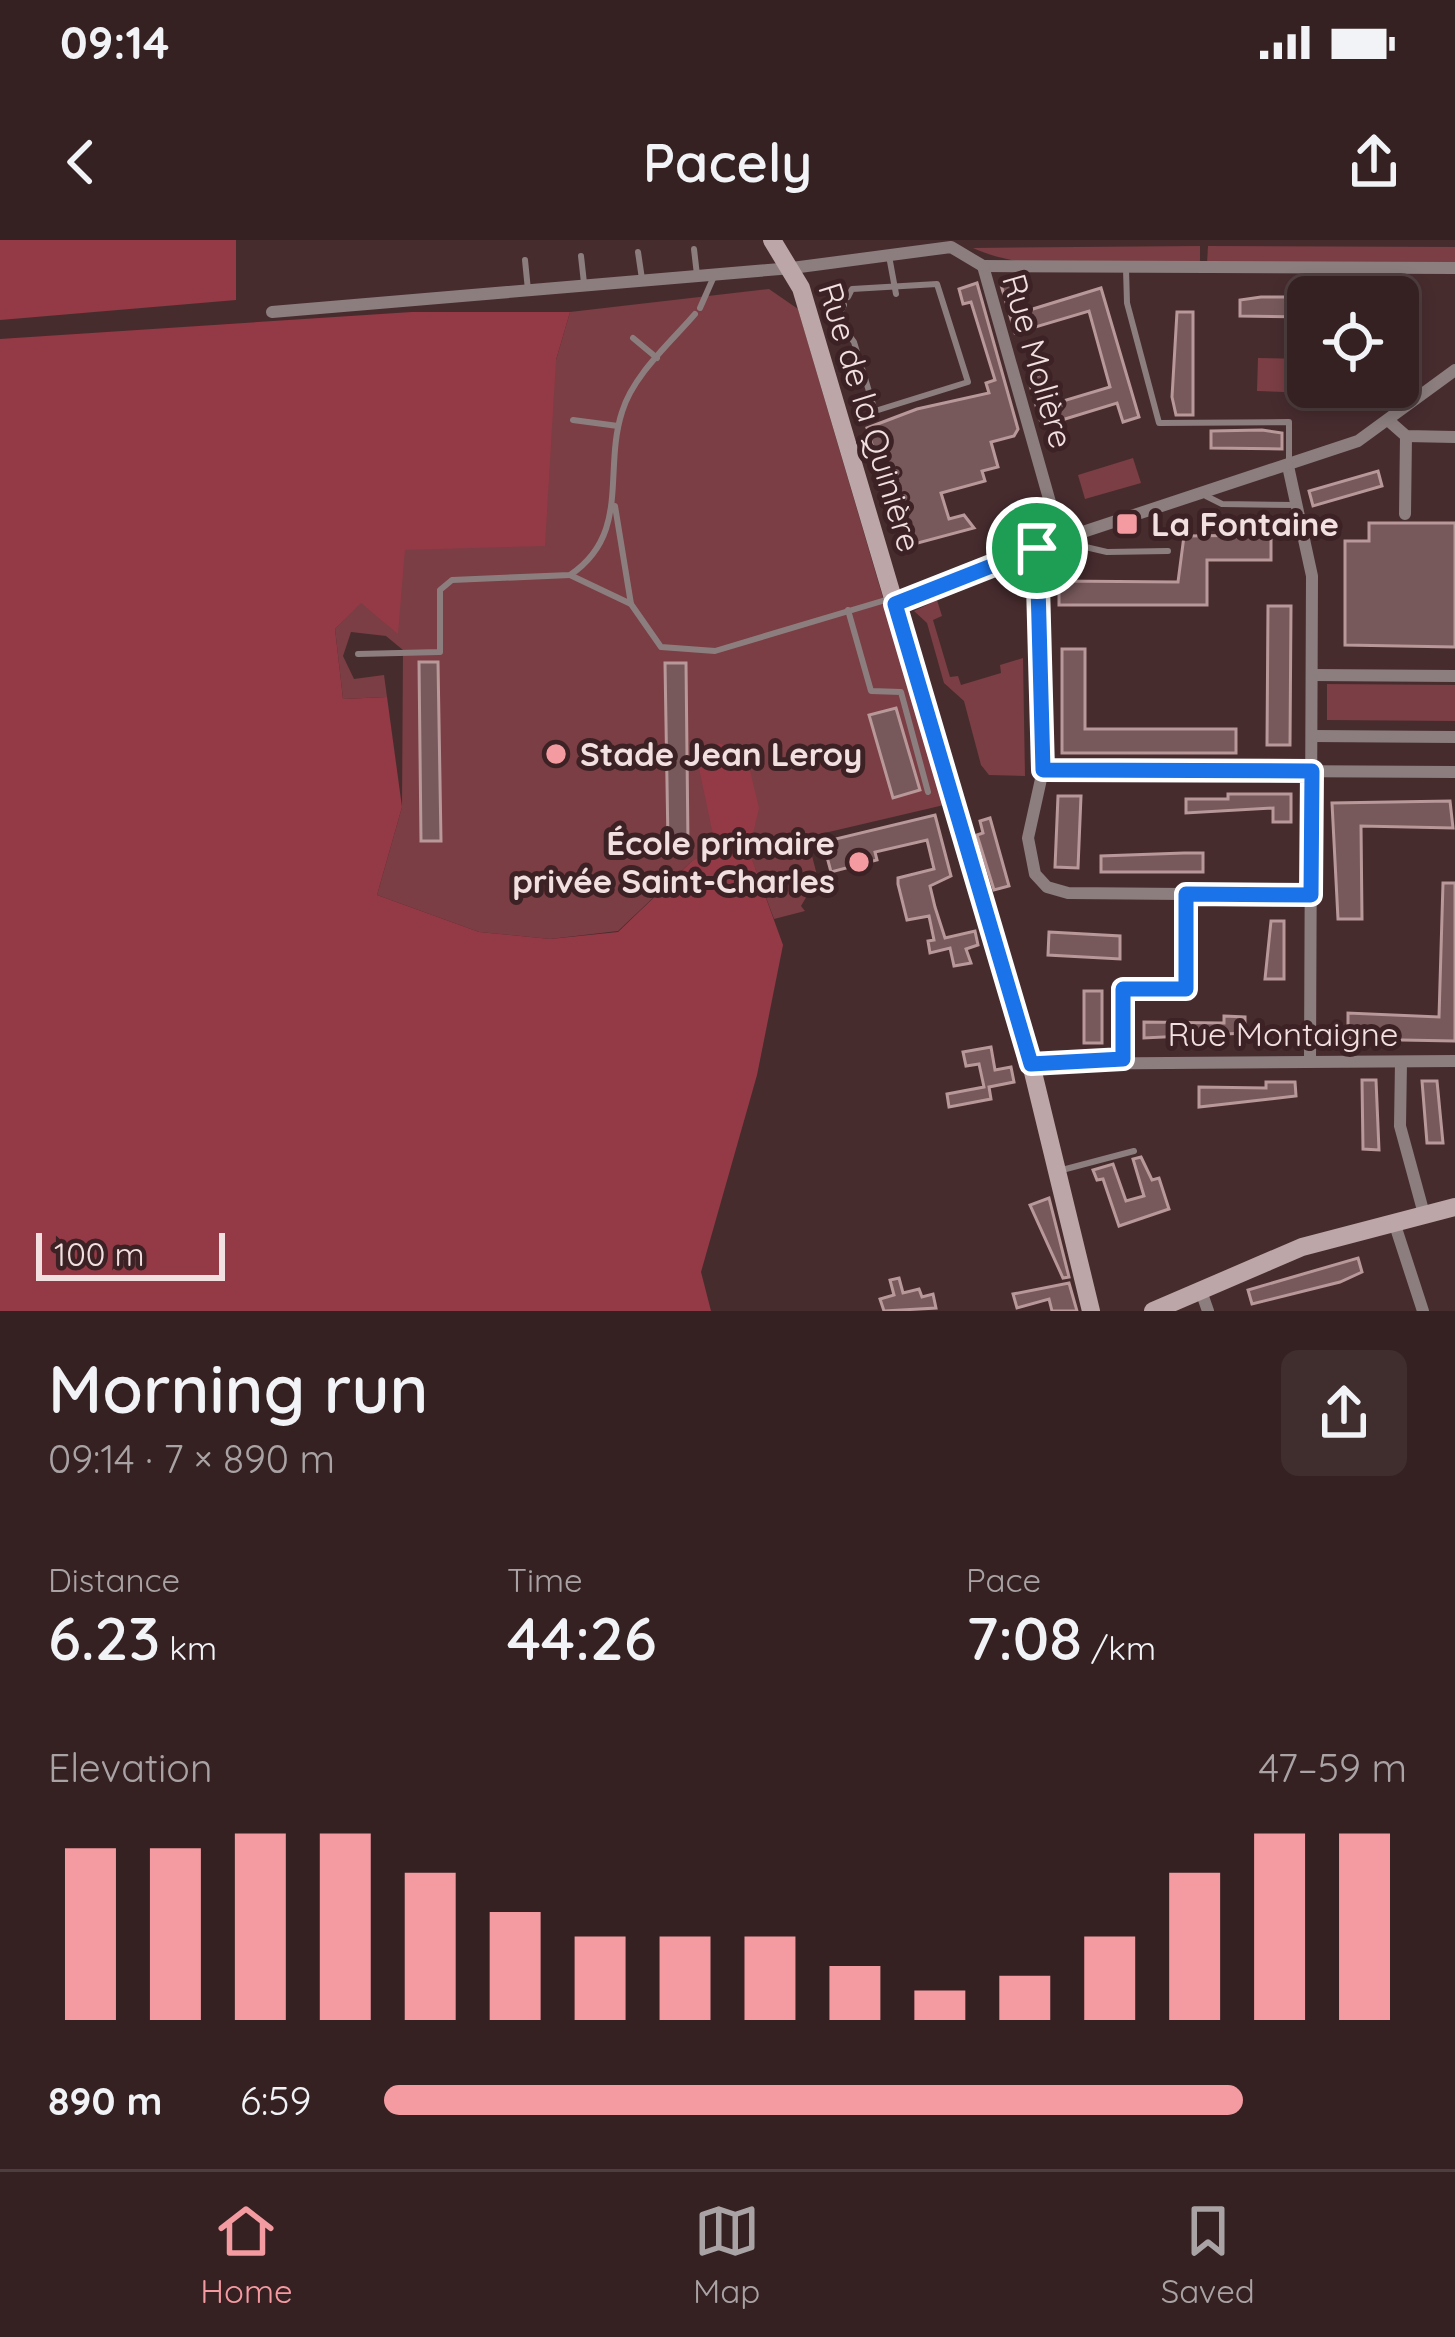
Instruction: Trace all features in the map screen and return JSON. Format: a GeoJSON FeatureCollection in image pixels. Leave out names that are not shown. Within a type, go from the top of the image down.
{"type":"FeatureCollection","features":[{"type":"Feature","properties":{"kind":"street","name":"Rue de la Quinière"},"geometry":{"type":"LineString","coordinates":[[772,240],[792,268],[894,601],[1031,1064],[1091,1311]]}},
{"type":"Feature","properties":{"kind":"street"},"geometry":{"type":"LineString","coordinates":[[272,312],[792,268],[951,247],[983,266],[1455,268]]}},
{"type":"Feature","properties":{"kind":"street","name":"Rue Molière"},"geometry":{"type":"LineString","coordinates":[[983,266],[1060,541]]}},
{"type":"Feature","properties":{"kind":"street"},"geometry":{"type":"LineString","coordinates":[[894,601],[1358,441],[1455,370]]}},
{"type":"Feature","properties":{"kind":"street"},"geometry":{"type":"LineString","coordinates":[[1389,421],[1406,436],[1455,436]]}},
{"type":"Feature","properties":{"kind":"street"},"geometry":{"type":"LineString","coordinates":[[1405,514],[1406,436]]}},
{"type":"Feature","properties":{"kind":"street"},"geometry":{"type":"LineString","coordinates":[[1288,466],[1311,558],[1310,1061]]}},
{"type":"Feature","properties":{"kind":"street"},"geometry":{"type":"LineString","coordinates":[[1037,548],[1043,770],[1028,838],[1035,874],[1047,887],[1068,893],[1311,895]]}},
{"type":"Feature","properties":{"kind":"street"},"geometry":{"type":"LineString","coordinates":[[1312,675],[1455,676]]}},
{"type":"Feature","properties":{"kind":"street"},"geometry":{"type":"LineString","coordinates":[[1312,736],[1455,737]]}},
{"type":"Feature","properties":{"kind":"street"},"geometry":{"type":"LineString","coordinates":[[1043,770],[1455,772]]}},
{"type":"Feature","properties":{"kind":"street","name":"Rue Montaigne"},"geometry":{"type":"LineString","coordinates":[[1186,894],[1186,989],[1123,989],[1123,1059],[1455,1061]]}},
{"type":"Feature","properties":{"kind":"street"},"geometry":{"type":"LineString","coordinates":[[1031,1064],[1123,1059]]}},
{"type":"Feature","properties":{"kind":"street"},"geometry":{"type":"LineString","coordinates":[[1401,1062],[1400,1126],[1424,1214]]}},
{"type":"Feature","properties":{"kind":"street"},"geometry":{"type":"LineString","coordinates":[[1153,1311],[1302,1247],[1455,1207]]}},
{"type":"Feature","properties":{"kind":"street"},"geometry":{"type":"LineString","coordinates":[[1394,1222],[1423,1311]]}},
{"type":"Feature","properties":{"kind":"street"},"geometry":{"type":"LineString","coordinates":[[1201,1291],[1208,1311]]}},
{"type":"Feature","properties":{"kind":"lane"},"geometry":{"type":"LineString","coordinates":[[694,249],[698,276]]}},
{"type":"Feature","properties":{"kind":"lane"},"geometry":{"type":"LineString","coordinates":[[638,252],[642,280]]}},
{"type":"Feature","properties":{"kind":"lane"},"geometry":{"type":"LineString","coordinates":[[889,255],[896,294]]}},
{"type":"Feature","properties":{"kind":"lane"},"geometry":{"type":"LineString","coordinates":[[581,256],[584,285]]}},
{"type":"Feature","properties":{"kind":"lane"},"geometry":{"type":"LineString","coordinates":[[525,260],[527,290]]}},
{"type":"Feature","properties":{"kind":"lane"},"geometry":{"type":"LineString","coordinates":[[1126,266],[1127,304],[1160,423],[1289,422],[1288,466]]}},
{"type":"Feature","properties":{"kind":"lane"},"geometry":{"type":"LineString","coordinates":[[715,274],[698,311],[626,400],[619,426],[615,502],[631,604],[661,647],[678,652],[715,651],[848,610],[894,601]]}},
{"type":"Feature","properties":{"kind":"lane"},"geometry":{"type":"LineString","coordinates":[[893,283],[937,284],[968,382],[875,412],[854,341],[837,320],[852,289],[893,283]]}},
{"type":"Feature","properties":{"kind":"lane"},"geometry":{"type":"LineString","coordinates":[[633,338],[657,358]]}},
{"type":"Feature","properties":{"kind":"lane"},"geometry":{"type":"LineString","coordinates":[[573,420],[619,426]]}},
{"type":"Feature","properties":{"kind":"lane"},"geometry":{"type":"LineString","coordinates":[[1202,494],[1222,504],[1296,505]]}},
{"type":"Feature","properties":{"kind":"lane"},"geometry":{"type":"LineString","coordinates":[[570,575],[606,535],[615,502]]}},
{"type":"Feature","properties":{"kind":"lane"},"geometry":{"type":"LineString","coordinates":[[1060,541],[1106,551],[1168,550]]}},
{"type":"Feature","properties":{"kind":"lane"},"geometry":{"type":"LineString","coordinates":[[358,654],[440,652],[440,590],[452,580],[570,575],[631,604]]}},
{"type":"Feature","properties":{"kind":"lane"},"geometry":{"type":"LineString","coordinates":[[848,610],[872,691],[901,692],[928,792]]}},
{"type":"Feature","properties":{"kind":"lane"},"geometry":{"type":"LineString","coordinates":[[1059,1171],[1134,1150]]}},
{"type":"Feature","properties":{"kind":"shaded area"},"geometry":{"type":"Polygon","coordinates":[[[0,240],[236,240],[236,300],[0,320],[0,240]]]}},
{"type":"Feature","properties":{"kind":"shaded area"},"geometry":{"type":"Polygon","coordinates":[[[1200,246],[1200,264],[1115,266],[1024,262],[973,248],[1200,246]]]}},
{"type":"Feature","properties":{"kind":"shaded area"},"geometry":{"type":"Polygon","coordinates":[[[1208,246],[1455,247],[1455,265],[1207,264],[1208,246]]]}},
{"type":"Feature","properties":{"kind":"shaded area"},"geometry":{"type":"Polygon","coordinates":[[[769,289],[798,309],[944,805],[816,835],[809,844],[821,891],[811,889],[801,906],[805,911],[774,919],[749,852],[692,861],[618,931],[550,939],[479,932],[377,895],[402,807],[403,650],[386,636],[351,632],[343,656],[354,679],[384,675],[387,697],[343,699],[335,629],[361,602],[397,632],[404,550],[556,360],[570,312],[769,289]]]}},
{"type":"Feature","properties":{"kind":"shaded area"},"geometry":{"type":"Polygon","coordinates":[[[412,312],[570,312],[556,360],[545,546],[405,550],[398,634],[361,603],[335,629],[343,699],[387,697],[402,807],[377,895],[479,932],[550,939],[618,932],[692,861],[716,849],[699,768],[719,743],[746,754],[759,808],[749,851],[783,945],[757,1075],[701,1272],[711,1311],[0,1311],[0,339],[412,312]]]}},
{"type":"Feature","properties":{"kind":"shaded area"},"geometry":{"type":"Polygon","coordinates":[[[1258,358],[1287,359],[1287,392],[1257,391],[1258,358]]]}},
{"type":"Feature","properties":{"kind":"shaded area"},"geometry":{"type":"Polygon","coordinates":[[[1133,458],[1141,483],[1085,499],[1078,475],[1133,458]]]}},
{"type":"Feature","properties":{"kind":"shaded area"},"geometry":{"type":"Polygon","coordinates":[[[937,600],[942,616],[933,620],[950,677],[958,676],[961,685],[1001,673],[1000,665],[1023,658],[1025,776],[989,775],[981,765],[964,701],[944,683],[927,623],[914,611],[937,600]]]}},
{"type":"Feature","properties":{"kind":"shaded area"},"geometry":{"type":"Polygon","coordinates":[[[1327,684],[1455,685],[1455,721],[1327,720],[1327,684]]]}},
{"type":"Feature","properties":{"kind":"building"},"geometry":{"type":"Polygon","coordinates":[[[1014,281],[1023,312],[1101,288],[1139,417],[1123,422],[1117,403],[1042,426],[1028,378],[1041,374],[1050,405],[1110,387],[1089,311],[1015,333],[1001,285],[1014,281]]]}},
{"type":"Feature","properties":{"kind":"building"},"geometry":{"type":"Polygon","coordinates":[[[977,283],[1018,429],[1014,436],[991,442],[998,467],[982,471],[985,481],[941,493],[949,519],[964,515],[974,528],[903,547],[867,428],[917,409],[989,393],[986,383],[995,380],[971,302],[963,304],[959,289],[977,283]]]}},
{"type":"Feature","properties":{"kind":"building"},"geometry":{"type":"Polygon","coordinates":[[[1287,297],[1287,317],[1240,316],[1240,300],[1287,297]]]}},
{"type":"Feature","properties":{"kind":"building"},"geometry":{"type":"Polygon","coordinates":[[[1177,312],[1193,312],[1193,415],[1176,415],[1172,397],[1177,312]]]}},
{"type":"Feature","properties":{"kind":"building"},"geometry":{"type":"Polygon","coordinates":[[[1211,431],[1282,433],[1282,449],[1211,448],[1211,431]]]}},
{"type":"Feature","properties":{"kind":"building"},"geometry":{"type":"Polygon","coordinates":[[[1378,471],[1382,486],[1313,506],[1309,491],[1378,471]]]}},
{"type":"Feature","properties":{"kind":"building"},"geometry":{"type":"Polygon","coordinates":[[[1369,523],[1455,523],[1455,647],[1345,645],[1345,541],[1369,541],[1369,523]]]}},
{"type":"Feature","properties":{"kind":"building"},"geometry":{"type":"Polygon","coordinates":[[[1271,535],[1271,560],[1207,560],[1207,605],[1059,605],[1059,581],[1178,582],[1184,536],[1271,535]]]}},
{"type":"Feature","properties":{"kind":"building"},"geometry":{"type":"Polygon","coordinates":[[[1268,606],[1291,606],[1290,745],[1267,745],[1268,606]]]}},
{"type":"Feature","properties":{"kind":"building"},"geometry":{"type":"Polygon","coordinates":[[[1062,649],[1085,649],[1085,729],[1236,729],[1236,753],[1062,753],[1062,649]]]}},
{"type":"Feature","properties":{"kind":"building"},"geometry":{"type":"Polygon","coordinates":[[[419,662],[438,662],[441,841],[421,841],[419,662]]]}},
{"type":"Feature","properties":{"kind":"building"},"geometry":{"type":"Polygon","coordinates":[[[665,663],[686,663],[688,843],[668,843],[665,663]]]}},
{"type":"Feature","properties":{"kind":"building"},"geometry":{"type":"Polygon","coordinates":[[[896,708],[920,790],[893,798],[869,715],[896,708]]]}},
{"type":"Feature","properties":{"kind":"building"},"geometry":{"type":"Polygon","coordinates":[[[1228,794],[1291,794],[1291,822],[1273,822],[1273,808],[1186,813],[1186,799],[1228,799],[1228,794]]]}},
{"type":"Feature","properties":{"kind":"building"},"geometry":{"type":"Polygon","coordinates":[[[1058,796],[1081,796],[1078,868],[1055,867],[1058,796]]]}},
{"type":"Feature","properties":{"kind":"building"},"geometry":{"type":"Polygon","coordinates":[[[1450,801],[1453,828],[1361,826],[1362,919],[1338,919],[1332,803],[1450,801]]]}},
{"type":"Feature","properties":{"kind":"building"},"geometry":{"type":"Polygon","coordinates":[[[935,815],[951,876],[930,886],[935,907],[945,938],[975,931],[978,945],[966,949],[971,963],[954,966],[950,948],[930,953],[928,941],[934,940],[929,916],[907,920],[898,878],[934,869],[927,840],[875,852],[877,860],[831,872],[823,842],[935,815]]]}},
{"type":"Feature","properties":{"kind":"building"},"geometry":{"type":"Polygon","coordinates":[[[990,818],[1009,886],[994,890],[977,835],[983,833],[980,821],[990,818]]]}},
{"type":"Feature","properties":{"kind":"building"},"geometry":{"type":"Polygon","coordinates":[[[1203,853],[1203,872],[1101,872],[1101,856],[1203,853]]]}},
{"type":"Feature","properties":{"kind":"building"},"geometry":{"type":"Polygon","coordinates":[[[1443,883],[1455,883],[1455,1041],[1348,1039],[1348,1013],[1439,1017],[1443,883]]]}},
{"type":"Feature","properties":{"kind":"building"},"geometry":{"type":"Polygon","coordinates":[[[1271,921],[1284,921],[1284,979],[1265,979],[1271,921]]]}},
{"type":"Feature","properties":{"kind":"building"},"geometry":{"type":"Polygon","coordinates":[[[1049,932],[1120,936],[1120,959],[1048,955],[1049,932]]]}},
{"type":"Feature","properties":{"kind":"building"},"geometry":{"type":"Polygon","coordinates":[[[1084,991],[1102,991],[1102,1043],[1084,1043],[1084,991]]]}},
{"type":"Feature","properties":{"kind":"building"},"geometry":{"type":"Polygon","coordinates":[[[1224,1016],[1245,1017],[1245,1033],[1144,1038],[1144,1022],[1224,1023],[1224,1016]]]}},
{"type":"Feature","properties":{"kind":"building"},"geometry":{"type":"Polygon","coordinates":[[[991,1047],[995,1070],[1011,1067],[1014,1082],[989,1087],[991,1099],[949,1107],[947,1094],[984,1087],[979,1064],[966,1066],[963,1052],[991,1047]]]}},
{"type":"Feature","properties":{"kind":"building"},"geometry":{"type":"Polygon","coordinates":[[[1362,1080],[1376,1080],[1379,1150],[1363,1149],[1362,1080]]]}},
{"type":"Feature","properties":{"kind":"building"},"geometry":{"type":"Polygon","coordinates":[[[1422,1081],[1437,1081],[1443,1143],[1427,1143],[1422,1081]]]}},
{"type":"Feature","properties":{"kind":"building"},"geometry":{"type":"Polygon","coordinates":[[[1266,1082],[1295,1082],[1296,1096],[1199,1107],[1199,1087],[1266,1088],[1266,1082]]]}},
{"type":"Feature","properties":{"kind":"building"},"geometry":{"type":"Polygon","coordinates":[[[1141,1157],[1152,1180],[1159,1178],[1169,1209],[1119,1226],[1103,1179],[1097,1180],[1093,1170],[1113,1164],[1126,1201],[1144,1196],[1133,1159],[1141,1157]]]}},
{"type":"Feature","properties":{"kind":"building"},"geometry":{"type":"Polygon","coordinates":[[[1049,1198],[1069,1277],[1063,1278],[1030,1205],[1049,1198]]]}},
{"type":"Feature","properties":{"kind":"building"},"geometry":{"type":"Polygon","coordinates":[[[1358,1258],[1362,1272],[1340,1282],[1252,1304],[1248,1290],[1358,1258]]]}},
{"type":"Feature","properties":{"kind":"building"},"geometry":{"type":"Polygon","coordinates":[[[899,1278],[903,1293],[919,1289],[922,1297],[933,1294],[936,1308],[884,1311],[880,1299],[894,1295],[890,1280],[899,1278]]]}},
{"type":"Feature","properties":{"kind":"building"},"geometry":{"type":"Polygon","coordinates":[[[1069,1283],[1077,1311],[1052,1311],[1049,1299],[1017,1308],[1013,1294],[1069,1283]]]}},
{"type":"Feature","properties":{"kind":"place","name":"La Fontaine"},"geometry":{"type":"Point","coordinates":[1127,524]}},
{"type":"Feature","properties":{"kind":"place","name":"Stade Jean Leroy"},"geometry":{"type":"Point","coordinates":[556,754]}},
{"type":"Feature","properties":{"kind":"place","name":"École primaire privée Saint-Charles"},"geometry":{"type":"Point","coordinates":[859,862]}},
{"type":"Feature","properties":{"kind":"route"},"geometry":{"type":"LineString","coordinates":[[1037,548],[1042,582],[1043,770],[1312,771],[1311,895],[1186,894],[1186,989],[1123,989],[1123,1059],[1109,1062],[1031,1064],[895,604],[1037,548]]}}]}
